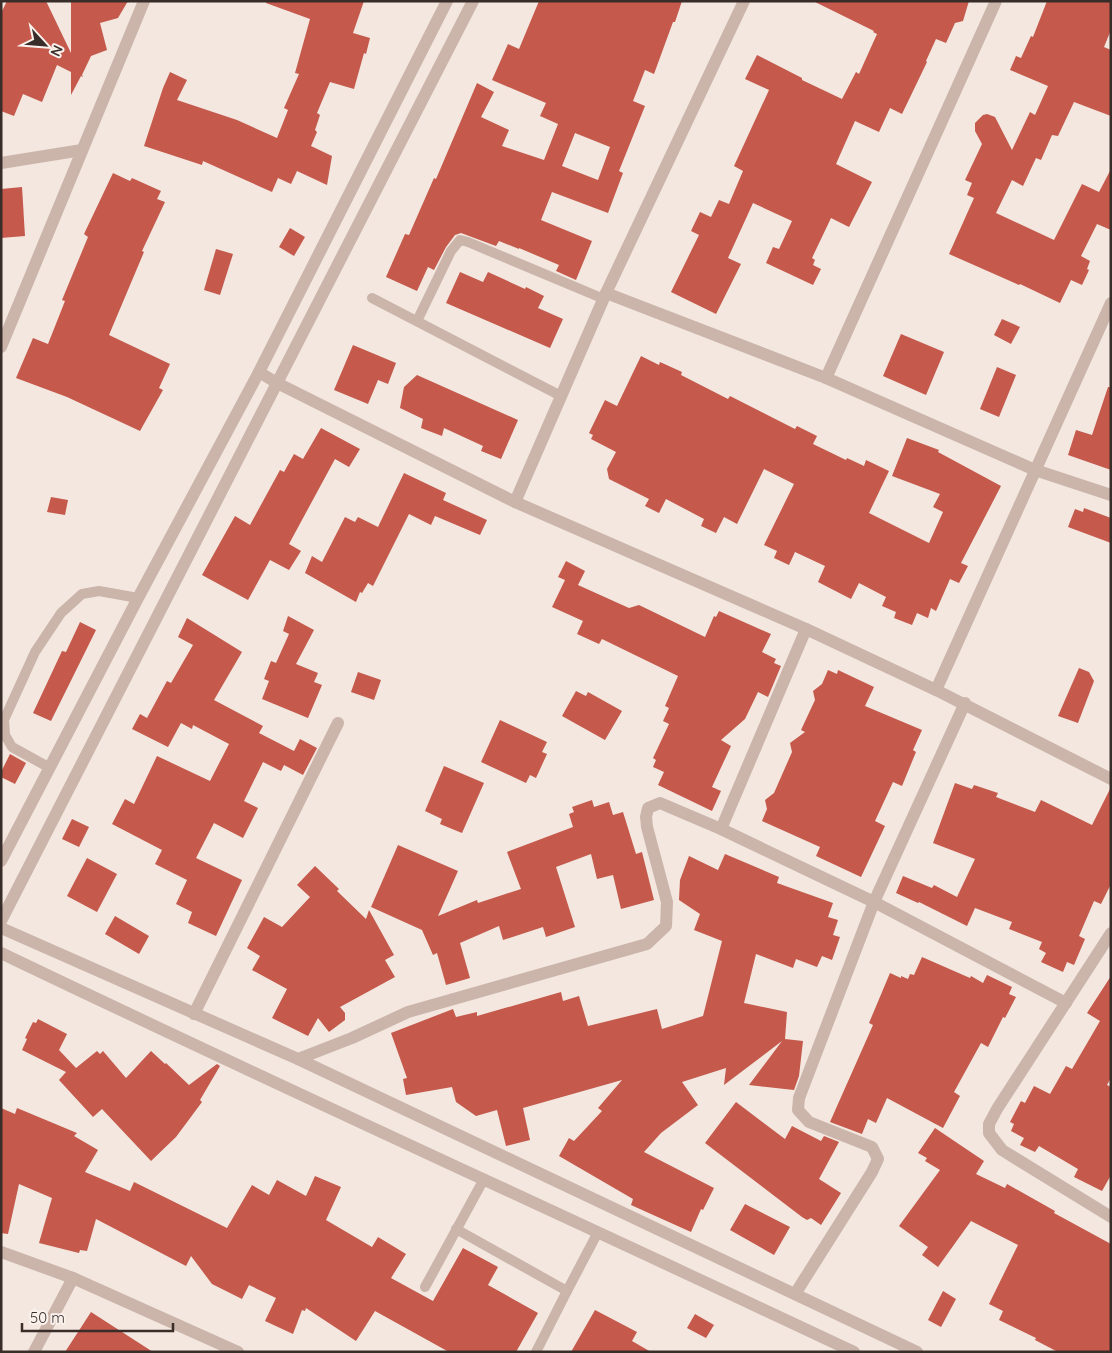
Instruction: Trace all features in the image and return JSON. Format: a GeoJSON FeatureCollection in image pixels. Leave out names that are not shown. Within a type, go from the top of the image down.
{"type":"FeatureCollection","features":[{"type":"Feature","properties":{"kind":"street"},"geometry":{"type":"LineString","coordinates":[[1,347],[144,1]]}},
{"type":"Feature","properties":{"kind":"street"},"geometry":{"type":"LineString","coordinates":[[1,861],[138,598],[259,372],[447,1]]}},
{"type":"Feature","properties":{"kind":"street"},"geometry":{"type":"LineString","coordinates":[[1,922],[473,1]]}},
{"type":"Feature","properties":{"kind":"street"},"geometry":{"type":"LineString","coordinates":[[514,502],[605,296],[744,1]]}},
{"type":"Feature","properties":{"kind":"street"},"geometry":{"type":"LineString","coordinates":[[826,378],[996,1]]}},
{"type":"Feature","properties":{"kind":"street"},"geometry":{"type":"LineString","coordinates":[[1,163],[82,150]]}},
{"type":"Feature","properties":{"kind":"street"},"geometry":{"type":"LineString","coordinates":[[605,296],[826,378],[1035,470],[1111,495]]}},
{"type":"Feature","properties":{"kind":"street"},"geometry":{"type":"LineString","coordinates":[[936,690],[1111,302]]}},
{"type":"Feature","properties":{"kind":"street"},"geometry":{"type":"LineString","coordinates":[[259,372],[277,383],[514,502],[806,629],[965,703],[1111,779]]}},
{"type":"Feature","properties":{"kind":"street"},"geometry":{"type":"LineString","coordinates":[[722,829],[806,629]]}},
{"type":"Feature","properties":{"kind":"street"},"geometry":{"type":"LineString","coordinates":[[795,1294],[872,1172],[878,1159],[872,1147],[809,1122],[798,1110],[799,1098],[874,902],[965,703]]}},
{"type":"Feature","properties":{"kind":"street"},"geometry":{"type":"LineString","coordinates":[[194,1014],[338,723]]}},
{"type":"Feature","properties":{"kind":"street"},"geometry":{"type":"LineString","coordinates":[[298,1059],[352,1038],[408,1012],[647,944],[666,926],[667,902],[646,817],[648,808],[660,802],[722,829],[874,902],[1066,1003]]}},
{"type":"Feature","properties":{"kind":"street"},"geometry":{"type":"LineString","coordinates":[[1,928],[298,1059],[917,1352]]}},
{"type":"Feature","properties":{"kind":"street"},"geometry":{"type":"LineString","coordinates":[[1111,933],[989,1124],[989,1133],[1002,1150],[1111,1217]]}},
{"type":"Feature","properties":{"kind":"street"},"geometry":{"type":"LineString","coordinates":[[1,953],[183,1041],[854,1352]]}},
{"type":"Feature","properties":{"kind":"street"},"geometry":{"type":"LineString","coordinates":[[1,1252],[73,1278],[238,1352]]}},
{"type":"Feature","properties":{"kind":"street"},"geometry":{"type":"LineString","coordinates":[[34,1352],[73,1278]]}},
{"type":"Feature","properties":{"kind":"lane"},"geometry":{"type":"LineString","coordinates":[[417,321],[451,251],[460,240],[605,296]]}},
{"type":"Feature","properties":{"kind":"lane"},"geometry":{"type":"LineString","coordinates":[[372,298],[561,396]]}},
{"type":"Feature","properties":{"kind":"lane"},"geometry":{"type":"LineString","coordinates":[[50,768],[12,747],[5,735],[4,720],[35,652],[61,613],[82,594],[99,591],[138,598]]}},
{"type":"Feature","properties":{"kind":"lane"},"geometry":{"type":"LineString","coordinates":[[425,1287],[484,1179]]}},
{"type":"Feature","properties":{"kind":"lane"},"geometry":{"type":"LineString","coordinates":[[456,1229],[567,1291]]}},
{"type":"Feature","properties":{"kind":"lane"},"geometry":{"type":"LineString","coordinates":[[536,1352],[598,1232]]}},
{"type":"Feature","properties":{"kind":"building"},"geometry":{"type":"Polygon","coordinates":[[[7,1],[46,1],[71,53],[71,1],[128,1],[118,18],[100,23],[107,50],[91,56],[82,75],[83,77],[81,76],[71,95],[71,72],[57,65],[42,102],[23,94],[14,116],[1,111],[1,13],[7,1]]]}},
{"type":"Feature","properties":{"kind":"building"},"geometry":{"type":"Polygon","coordinates":[[[266,1],[364,1],[353,33],[370,38],[354,89],[330,82],[317,113],[320,115],[315,130],[317,132],[311,146],[332,156],[327,185],[297,171],[291,184],[278,178],[272,192],[203,161],[202,165],[144,146],[170,72],[187,80],[177,100],[237,120],[277,138],[288,110],[284,108],[299,74],[295,73],[310,19],[266,3],[266,1]]]}},
{"type":"Feature","properties":{"kind":"building"},"geometry":{"type":"Polygon","coordinates":[[[539,1],[682,1],[654,74],[645,70],[633,101],[645,106],[619,171],[623,173],[608,213],[552,192],[541,220],[592,241],[576,280],[556,271],[559,265],[519,248],[499,241],[496,246],[461,233],[455,235],[446,247],[434,270],[428,267],[417,291],[386,277],[405,234],[409,235],[434,178],[436,179],[477,83],[494,92],[481,117],[509,130],[502,146],[544,160],[558,124],[540,116],[546,103],[492,80],[508,44],[519,49],[539,1]],[[575,133],[562,166],[598,180],[610,147],[575,133]]]}},
{"type":"Feature","properties":{"kind":"building"},"geometry":{"type":"Polygon","coordinates":[[[813,1],[969,1],[963,21],[955,23],[946,43],[936,39],[902,114],[890,108],[879,132],[855,121],[836,164],[872,182],[849,227],[831,218],[812,258],[815,260],[813,265],[821,269],[813,285],[766,263],[773,247],[779,249],[792,221],[753,203],[728,258],[741,264],[716,314],[671,292],[699,235],[691,231],[700,212],[711,217],[719,200],[729,204],[743,171],[734,166],[769,90],[745,79],[757,55],[802,78],[802,80],[842,99],[856,72],[859,74],[877,34],[813,1]]]}},
{"type":"Feature","properties":{"kind":"building"},"geometry":{"type":"Polygon","coordinates":[[[1047,1],[1111,1],[1111,30],[1104,47],[1111,50],[1111,116],[1074,102],[1058,136],[1052,135],[1041,160],[1036,158],[1023,186],[1012,180],[996,213],[1054,240],[1082,184],[1099,192],[1111,169],[1111,230],[1097,224],[1081,256],[1090,261],[1087,269],[1089,270],[1082,285],[1071,280],[1060,303],[949,254],[974,198],[967,195],[972,183],[965,180],[982,144],[975,131],[975,123],[983,115],[987,114],[995,117],[1012,150],[1030,112],[1035,115],[1048,86],[1010,70],[1016,56],[1021,58],[1031,36],[1033,37],[1047,1]]]}},
{"type":"Feature","properties":{"kind":"building"},"geometry":{"type":"Polygon","coordinates":[[[113,173],[130,181],[132,178],[161,191],[157,199],[165,202],[142,251],[144,252],[109,335],[170,364],[159,388],[163,390],[140,431],[67,397],[16,378],[33,338],[48,344],[65,301],[62,300],[88,237],[84,234],[113,173]]]}},
{"type":"Feature","properties":{"kind":"building"},"geometry":{"type":"Polygon","coordinates":[[[22,187],[25,236],[1,238],[1,189],[22,187]]]}},
{"type":"Feature","properties":{"kind":"building"},"geometry":{"type":"Polygon","coordinates":[[[290,228],[305,237],[294,256],[279,247],[290,228]]]}},
{"type":"Feature","properties":{"kind":"building"},"geometry":{"type":"Polygon","coordinates":[[[216,249],[233,254],[220,295],[204,290],[216,249]]]}},
{"type":"Feature","properties":{"kind":"building"},"geometry":{"type":"Polygon","coordinates":[[[460,272],[483,282],[488,272],[544,296],[538,308],[563,319],[550,348],[446,303],[460,272]]]}},
{"type":"Feature","properties":{"kind":"building"},"geometry":{"type":"Polygon","coordinates":[[[1002,319],[1020,327],[1011,344],[994,335],[1002,319]]]}},
{"type":"Feature","properties":{"kind":"building"},"geometry":{"type":"Polygon","coordinates":[[[901,334],[944,352],[926,395],[883,376],[901,334]]]}},
{"type":"Feature","properties":{"kind":"building"},"geometry":{"type":"Polygon","coordinates":[[[353,345],[396,363],[388,384],[378,380],[368,404],[334,390],[353,345]]]}},
{"type":"Feature","properties":{"kind":"building"},"geometry":{"type":"Polygon","coordinates":[[[641,356],[659,365],[660,362],[682,372],[681,375],[728,399],[730,396],[795,429],[797,426],[817,436],[813,444],[846,460],[847,458],[864,466],[866,460],[889,471],[869,513],[929,543],[943,512],[933,507],[940,494],[892,476],[907,438],[939,450],[938,452],[1001,486],[961,563],[968,566],[959,583],[950,579],[936,611],[931,608],[928,618],[917,613],[912,625],[894,618],[896,612],[882,606],[886,597],[859,583],[851,599],[818,582],[825,566],[795,552],[789,565],[774,558],[777,551],[764,545],[794,484],[764,469],[737,524],[724,517],[716,533],[701,526],[704,519],[666,499],[659,513],[645,506],[649,499],[609,479],[607,469],[616,452],[591,439],[593,435],[589,433],[605,400],[617,406],[641,356]]]}},
{"type":"Feature","properties":{"kind":"building"},"geometry":{"type":"Polygon","coordinates":[[[997,367],[1016,375],[999,417],[980,409],[997,367]]]}},
{"type":"Feature","properties":{"kind":"building"},"geometry":{"type":"Polygon","coordinates":[[[417,375],[518,420],[501,459],[481,451],[483,446],[444,428],[442,436],[421,428],[423,419],[400,408],[404,387],[417,375]]]}},
{"type":"Feature","properties":{"kind":"building"},"geometry":{"type":"Polygon","coordinates":[[[1108,387],[1111,387],[1111,470],[1068,455],[1076,430],[1092,435],[1108,387]]]}},
{"type":"Feature","properties":{"kind":"building"},"geometry":{"type":"Polygon","coordinates":[[[321,428],[360,449],[349,467],[335,459],[289,544],[301,551],[289,570],[270,560],[248,600],[202,575],[235,516],[250,525],[280,470],[284,472],[294,454],[303,459],[321,428]]]}},
{"type":"Feature","properties":{"kind":"building"},"geometry":{"type":"Polygon","coordinates":[[[404,473],[446,493],[443,500],[487,520],[480,535],[435,516],[431,525],[409,514],[373,586],[368,583],[362,593],[360,592],[356,602],[305,573],[312,556],[322,562],[345,517],[355,522],[358,517],[378,527],[404,473]]]}},
{"type":"Feature","properties":{"kind":"building"},"geometry":{"type":"Polygon","coordinates":[[[51,497],[68,500],[65,515],[47,512],[51,497]]]}},
{"type":"Feature","properties":{"kind":"building"},"geometry":{"type":"Polygon","coordinates":[[[1084,508],[1111,518],[1111,543],[1068,527],[1075,509],[1083,512],[1084,508]]]}},
{"type":"Feature","properties":{"kind":"building"},"geometry":{"type":"Polygon","coordinates":[[[566,561],[585,571],[578,585],[629,608],[639,605],[705,637],[714,616],[716,617],[719,611],[771,634],[762,652],[776,659],[774,663],[781,666],[768,697],[758,692],[745,719],[721,740],[731,746],[712,787],[721,791],[712,811],[658,785],[664,772],[653,767],[656,760],[653,758],[669,724],[663,721],[669,708],[665,706],[678,676],[602,639],[599,644],[577,634],[583,621],[552,607],[565,580],[558,577],[566,561]]]}},
{"type":"Feature","properties":{"kind":"building"},"geometry":{"type":"Polygon","coordinates":[[[288,616],[314,630],[296,664],[318,673],[314,682],[322,685],[308,718],[262,699],[269,681],[264,679],[271,661],[276,663],[289,634],[283,631],[288,616]]]}},
{"type":"Feature","properties":{"kind":"building"},"geometry":{"type":"Polygon","coordinates":[[[187,618],[242,652],[214,700],[263,726],[259,733],[294,751],[300,739],[317,748],[303,775],[284,765],[281,771],[263,762],[244,801],[258,808],[243,838],[214,823],[196,858],[242,880],[216,936],[188,923],[192,912],[176,904],[187,880],[155,864],[162,850],[112,824],[125,799],[134,804],[157,756],[210,781],[229,744],[193,725],[192,729],[181,723],[168,747],[132,729],[140,714],[147,718],[167,681],[171,683],[193,645],[178,637],[187,618]]]}},
{"type":"Feature","properties":{"kind":"building"},"geometry":{"type":"Polygon","coordinates":[[[80,622],[96,630],[51,721],[33,713],[62,651],[66,652],[80,622]]]}},
{"type":"Feature","properties":{"kind":"building"},"geometry":{"type":"Polygon","coordinates":[[[1079,668],[1089,672],[1094,681],[1078,723],[1058,716],[1079,668]]]}},
{"type":"Feature","properties":{"kind":"building"},"geometry":{"type":"Polygon","coordinates":[[[828,670],[837,674],[838,670],[874,687],[865,706],[922,730],[913,750],[916,752],[902,786],[893,782],[875,821],[885,826],[861,877],[816,856],[820,847],[762,821],[767,809],[765,800],[774,793],[792,752],[790,743],[805,732],[801,730],[815,700],[813,691],[822,684],[828,670]]]}},
{"type":"Feature","properties":{"kind":"building"},"geometry":{"type":"Polygon","coordinates":[[[358,672],[381,680],[374,700],[351,692],[358,672]]]}},
{"type":"Feature","properties":{"kind":"building"},"geometry":{"type":"Polygon","coordinates":[[[576,691],[586,696],[588,692],[622,711],[605,740],[562,716],[576,691]]]}},
{"type":"Feature","properties":{"kind":"building"},"geometry":{"type":"Polygon","coordinates":[[[500,720],[547,742],[542,752],[547,754],[536,778],[530,775],[526,783],[481,762],[500,720]]]}},
{"type":"Feature","properties":{"kind":"building"},"geometry":{"type":"Polygon","coordinates":[[[10,754],[26,763],[15,784],[1,777],[1,772],[10,754]]]}},
{"type":"Feature","properties":{"kind":"building"},"geometry":{"type":"Polygon","coordinates":[[[444,766],[484,783],[462,833],[440,824],[442,819],[425,811],[444,766]]]}},
{"type":"Feature","properties":{"kind":"building"},"geometry":{"type":"Polygon","coordinates":[[[955,783],[972,789],[974,785],[998,793],[996,797],[1035,812],[1041,800],[1092,825],[1111,787],[1111,884],[1101,904],[1094,901],[1079,936],[1085,939],[1074,965],[1067,962],[1063,972],[1041,962],[1046,953],[1039,949],[1042,942],[1009,929],[1012,922],[975,908],[967,926],[919,902],[896,893],[903,876],[932,888],[934,885],[957,897],[975,859],[933,843],[955,783]]]}},
{"type":"Feature","properties":{"kind":"building"},"geometry":{"type":"Polygon","coordinates":[[[592,800],[594,807],[609,802],[613,815],[623,812],[636,854],[642,852],[654,900],[621,909],[613,875],[597,879],[591,854],[556,867],[575,927],[546,937],[543,927],[503,940],[499,926],[460,943],[470,978],[446,985],[437,953],[433,955],[422,930],[371,907],[398,845],[458,871],[438,916],[477,900],[478,903],[521,889],[507,852],[573,827],[569,814],[574,812],[572,807],[592,800]]]}},
{"type":"Feature","properties":{"kind":"building"},"geometry":{"type":"Polygon","coordinates":[[[72,819],[89,827],[79,847],[62,839],[72,819]]]}},
{"type":"Feature","properties":{"kind":"building"},"geometry":{"type":"Polygon","coordinates":[[[725,854],[779,877],[777,883],[833,903],[828,917],[838,920],[833,935],[840,937],[832,960],[822,956],[817,967],[796,959],[793,968],[756,954],[744,1003],[787,1012],[785,1039],[803,1041],[799,1076],[794,1090],[749,1085],[782,1041],[724,1085],[726,1068],[682,1082],[698,1105],[661,1133],[644,1152],[714,1188],[703,1210],[701,1209],[691,1232],[631,1205],[633,1199],[559,1156],[569,1138],[574,1141],[602,1111],[598,1108],[622,1080],[523,1108],[530,1140],[506,1146],[497,1110],[476,1116],[456,1102],[452,1087],[406,1095],[403,1079],[407,1078],[391,1033],[453,1009],[456,1017],[477,1012],[477,1016],[561,992],[563,1001],[579,996],[588,1026],[657,1009],[662,1029],[703,1016],[722,941],[694,930],[700,914],[679,900],[680,880],[689,856],[718,870],[725,854]]]}},
{"type":"Feature","properties":{"kind":"building"},"geometry":{"type":"Polygon","coordinates":[[[87,858],[117,874],[97,912],[67,896],[87,858]]]}},
{"type":"Feature","properties":{"kind":"building"},"geometry":{"type":"Polygon","coordinates":[[[315,866],[366,919],[369,910],[394,955],[385,960],[395,977],[340,1007],[345,1013],[345,1020],[329,1032],[318,1018],[308,1036],[272,1018],[287,989],[252,970],[260,956],[247,948],[264,917],[282,927],[310,897],[297,885],[315,866]]]}},
{"type":"Feature","properties":{"kind":"building"},"geometry":{"type":"Polygon","coordinates":[[[115,916],[149,936],[139,954],[105,934],[115,916]]]}},
{"type":"Feature","properties":{"kind":"building"},"geometry":{"type":"Polygon","coordinates":[[[922,957],[970,978],[971,976],[983,983],[987,975],[1012,987],[1009,994],[1016,997],[1005,1018],[1003,1017],[988,1047],[981,1043],[954,1092],[960,1096],[943,1128],[887,1098],[876,1123],[868,1119],[862,1134],[830,1122],[873,1025],[869,1023],[890,973],[908,979],[910,974],[914,975],[922,957]]]}},
{"type":"Feature","properties":{"kind":"building"},"geometry":{"type":"Polygon","coordinates":[[[1111,976],[1111,1078],[1107,1085],[1111,1087],[1111,1175],[1102,1191],[1074,1177],[1078,1169],[1039,1146],[1035,1152],[1020,1145],[1024,1138],[1011,1131],[1014,1124],[1010,1122],[1021,1101],[1025,1103],[1034,1086],[1050,1094],[1066,1066],[1072,1069],[1100,1021],[1087,1013],[1111,976]]]}},
{"type":"Feature","properties":{"kind":"building"},"geometry":{"type":"Polygon","coordinates":[[[38,1019],[67,1034],[59,1050],[76,1068],[97,1051],[100,1054],[103,1051],[126,1078],[151,1051],[189,1085],[217,1064],[220,1066],[200,1100],[202,1102],[176,1137],[151,1161],[102,1109],[93,1117],[59,1080],[66,1072],[22,1050],[27,1039],[25,1038],[33,1022],[36,1023],[38,1019]]]}},
{"type":"Feature","properties":{"kind":"building"},"geometry":{"type":"Polygon","coordinates":[[[736,1102],[785,1139],[792,1126],[821,1141],[824,1136],[839,1142],[819,1179],[841,1193],[821,1225],[811,1218],[807,1220],[802,1217],[705,1143],[736,1102]]]}},
{"type":"Feature","properties":{"kind":"building"},"geometry":{"type":"Polygon","coordinates":[[[1,1108],[15,1114],[17,1108],[77,1133],[74,1136],[98,1150],[85,1172],[130,1191],[134,1182],[227,1228],[252,1185],[269,1195],[277,1180],[306,1196],[315,1176],[341,1187],[326,1220],[372,1247],[378,1237],[406,1254],[391,1278],[433,1301],[463,1248],[498,1267],[488,1285],[538,1313],[516,1352],[449,1352],[375,1311],[356,1341],[306,1308],[305,1311],[302,1310],[293,1334],[265,1321],[276,1298],[249,1285],[242,1299],[212,1284],[191,1256],[186,1266],[96,1219],[87,1251],[80,1250],[79,1253],[39,1243],[52,1198],[19,1184],[8,1234],[1,1233],[1,1108]]]}},
{"type":"Feature","properties":{"kind":"building"},"geometry":{"type":"Polygon","coordinates":[[[935,1128],[984,1161],[976,1174],[1005,1188],[1007,1184],[1055,1211],[1054,1213],[1111,1244],[1111,1352],[1058,1352],[1035,1340],[1036,1338],[999,1320],[1003,1311],[989,1304],[1018,1245],[971,1221],[938,1267],[922,1255],[928,1247],[899,1226],[940,1170],[925,1161],[927,1158],[918,1153],[935,1128]]]}},
{"type":"Feature","properties":{"kind":"building"},"geometry":{"type":"Polygon","coordinates":[[[745,1204],[790,1227],[774,1255],[730,1230],[745,1204]]]}},
{"type":"Feature","properties":{"kind":"building"},"geometry":{"type":"Polygon","coordinates":[[[943,1291],[956,1299],[941,1327],[928,1320],[943,1291]]]}},
{"type":"Feature","properties":{"kind":"building"},"geometry":{"type":"Polygon","coordinates":[[[595,1310],[637,1332],[632,1341],[651,1352],[571,1352],[595,1310]]]}},
{"type":"Feature","properties":{"kind":"building"},"geometry":{"type":"Polygon","coordinates":[[[91,1312],[153,1352],[65,1352],[91,1312]]]}},
{"type":"Feature","properties":{"kind":"building"},"geometry":{"type":"Polygon","coordinates":[[[695,1314],[714,1325],[706,1338],[687,1328],[695,1314]]]}}]}
